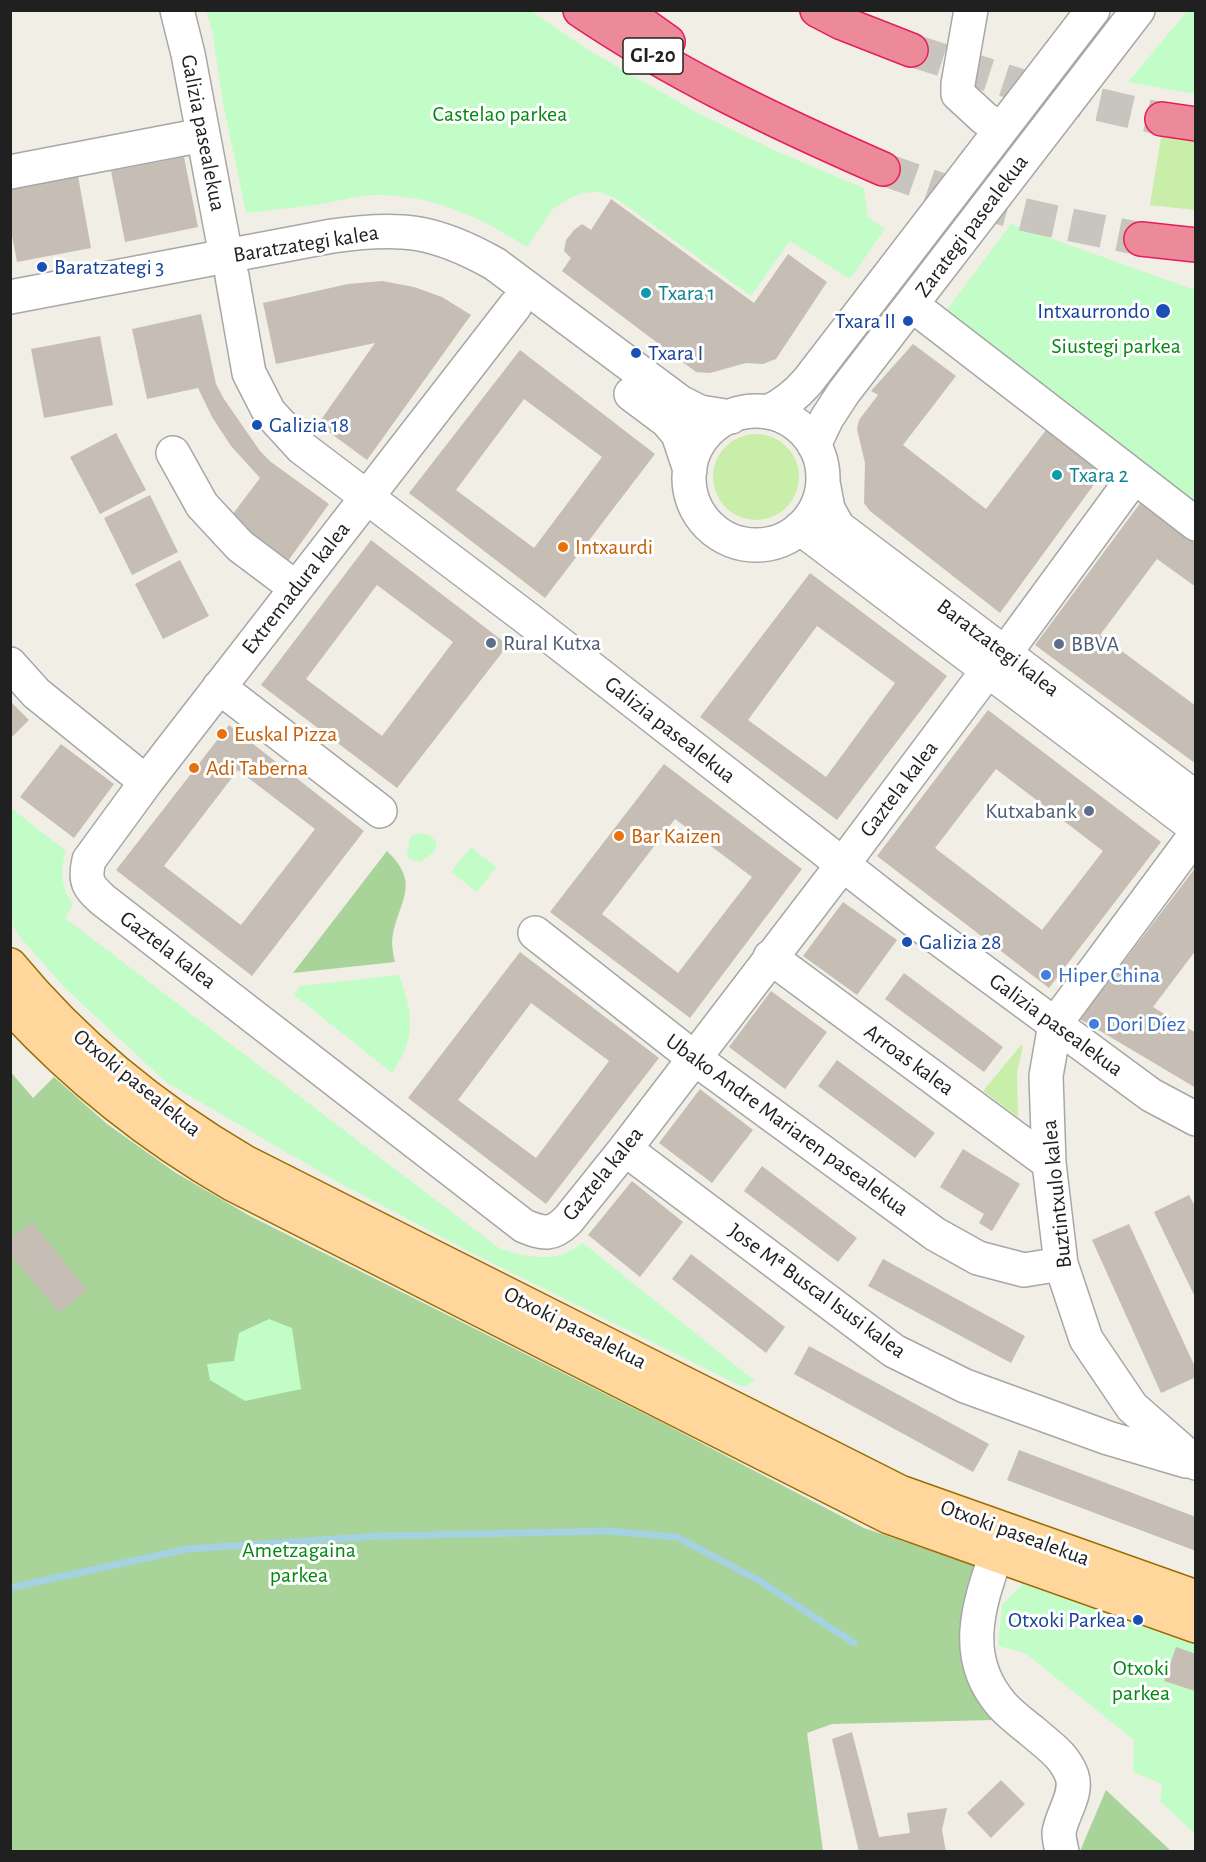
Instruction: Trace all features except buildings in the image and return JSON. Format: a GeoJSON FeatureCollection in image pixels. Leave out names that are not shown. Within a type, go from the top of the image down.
{"type":"FeatureCollection","features":[{"type":"Feature","properties":{"kind":"highway","name":"GI-20"},"geometry":{"type":"LineString","coordinates":[[580,10],[683,74],[819,141],[883,169]]}},
{"type":"Feature","properties":{"kind":"highway"},"geometry":{"type":"LineString","coordinates":[[623,10],[685,55],[729,98]]}},
{"type":"Feature","properties":{"kind":"highway"},"geometry":{"type":"LineString","coordinates":[[817,10],[842,23],[910,50]]}},
{"type":"Feature","properties":{"kind":"highway"},"geometry":{"type":"LineString","coordinates":[[1162,119],[1196,124]]}},
{"type":"Feature","properties":{"kind":"highway"},"geometry":{"type":"LineString","coordinates":[[1141,239],[1196,245]]}},
{"type":"Feature","properties":{"kind":"main road","name":"Otxoki pasealekua"},"geometry":{"type":"LineString","coordinates":[[10,964],[47,1008],[96,1055],[203,1137],[245,1162],[900,1492],[1196,1597]]}},
{"type":"Feature","properties":{"kind":"main road","name":"Otxoki pasealekua"},"geometry":{"type":"LineString","coordinates":[[10,1006],[81,1077],[135,1122],[186,1158],[232,1184],[889,1517],[1196,1626]]}},
{"type":"Feature","properties":{"kind":"street","name":"Galizia pasealekua"},"geometry":{"type":"LineString","coordinates":[[177,10],[249,373],[269,412],[302,448],[923,927],[1151,1095],[1196,1119]]}},
{"type":"Feature","properties":{"kind":"street"},"geometry":{"type":"LineString","coordinates":[[970,10],[958,94],[984,118],[1002,129]]}},
{"type":"Feature","properties":{"kind":"street","name":"Zarategi pasealekua"},"geometry":{"type":"LineString","coordinates":[[768,412],[795,396],[808,381],[1093,10]]}},
{"type":"Feature","properties":{"kind":"street","name":"Zarategi pasealekua"},"geometry":{"type":"LineString","coordinates":[[814,445],[833,409],[1138,10]]}},
{"type":"Feature","properties":{"kind":"street"},"geometry":{"type":"LineString","coordinates":[[10,172],[203,135]]}},
{"type":"Feature","properties":{"kind":"street","name":"Baratzategi kalea"},"geometry":{"type":"LineString","coordinates":[[10,319],[229,266],[237,268],[244,263],[345,242],[358,232],[382,230],[412,232],[468,249],[495,264],[680,402],[700,412],[731,417]]}},
{"type":"Feature","properties":{"kind":"street","name":"Baratzategi kalea"},"geometry":{"type":"LineString","coordinates":[[10,297],[229,266],[379,251],[406,252],[435,258],[487,284],[667,422],[678,434],[690,470]]}},
{"type":"Feature","properties":{"kind":"street"},"geometry":{"type":"LineString","coordinates":[[912,305],[1196,524]]}},
{"type":"Feature","properties":{"kind":"street","name":"Extremadura kalea"},"geometry":{"type":"LineString","coordinates":[[85,876],[89,860],[146,782],[515,306]]}},
{"type":"Feature","properties":{"kind":"street"},"geometry":{"type":"LineString","coordinates":[[768,412],[798,425],[814,445],[822,465],[822,493],[815,510],[800,528],[784,538],[765,544],[748,544],[727,538],[712,528],[696,507],[691,489],[690,470],[692,459],[701,441],[714,426],[742,413],[768,412]]}},
{"type":"Feature","properties":{"kind":"street"},"geometry":{"type":"LineString","coordinates":[[173,453],[202,505],[240,546],[296,588]]}},
{"type":"Feature","properties":{"kind":"street","name":"Baratzategi kalea"},"geometry":{"type":"LineString","coordinates":[[823,482],[828,509],[838,527],[1196,828]]}},
{"type":"Feature","properties":{"kind":"street","name":"Gaztela kalea"},"geometry":{"type":"LineString","coordinates":[[85,876],[90,888],[103,900],[524,1226],[542,1233],[558,1230],[625,1149],[1126,488]]}},
{"type":"Feature","properties":{"kind":"street","name":"Baratzategi kalea"},"geometry":{"type":"LineString","coordinates":[[800,528],[1196,798]]}},
{"type":"Feature","properties":{"kind":"street"},"geometry":{"type":"LineString","coordinates":[[10,664],[36,693],[146,782]]}},
{"type":"Feature","properties":{"kind":"street"},"geometry":{"type":"LineString","coordinates":[[219,687],[380,811]]}},
{"type":"Feature","properties":{"kind":"street"},"geometry":{"type":"LineString","coordinates":[[1055,1024],[1196,834]]}},
{"type":"Feature","properties":{"kind":"street","name":"Ubako Andre Mariaren pasealekua"},"geometry":{"type":"LineString","coordinates":[[535,933],[694,1058],[935,1234],[978,1258],[1024,1270],[1061,1264]]}},
{"type":"Feature","properties":{"kind":"street","name":"Arroas kalea"},"geometry":{"type":"LineString","coordinates":[[770,957],[1049,1163]]}},
{"type":"Feature","properties":{"kind":"street","name":"Buztintxulo kalea"},"geometry":{"type":"LineString","coordinates":[[1055,1024],[1046,1076],[1049,1163],[1061,1264],[1086,1339],[1132,1407],[1196,1463]]}},
{"type":"Feature","properties":{"kind":"street","name":"Jose Mª Buscal Isusi kalea"},"geometry":{"type":"LineString","coordinates":[[625,1149],[894,1351],[965,1386],[1108,1438],[1196,1463]]}},
{"type":"Feature","properties":{"kind":"street"},"geometry":{"type":"LineString","coordinates":[[996,1555],[980,1605],[975,1636],[980,1666],[984,1679],[1002,1706],[1065,1760],[1073,1779],[1069,1804],[1059,1833],[1062,1851]]}},
{"type":"Feature","properties":{"kind":"green space"},"geometry":{"type":"Polygon","coordinates":[[[1188,10],[1195,11],[1195,94],[1128,82],[1188,10]]]}},
{"type":"Feature","properties":{"kind":"green space","name":"Castelao parkea"},"geometry":{"type":"Polygon","coordinates":[[[206,11],[531,11],[590,51],[696,112],[780,153],[864,188],[868,217],[885,229],[850,279],[790,241],[751,296],[617,199],[600,192],[582,193],[553,209],[527,247],[492,226],[457,210],[399,196],[362,196],[315,205],[246,213],[223,103],[212,30],[206,11]]]}},
{"type":"Feature","properties":{"kind":"green space"},"geometry":{"type":"Polygon","coordinates":[[[1161,137],[1195,141],[1195,210],[1150,205],[1161,137]]]}},
{"type":"Feature","properties":{"kind":"green space","name":"Siustegi parkea"},"geometry":{"type":"Polygon","coordinates":[[[1011,224],[1195,290],[1195,507],[944,314],[1011,224]]]}},
{"type":"Feature","properties":{"kind":"green space"},"geometry":{"type":"Polygon","coordinates":[[[756,434],[780,441],[792,453],[799,477],[792,501],[780,513],[756,520],[732,513],[720,501],[713,477],[720,453],[732,441],[756,434]]]}},
{"type":"Feature","properties":{"kind":"green space"},"geometry":{"type":"Polygon","coordinates":[[[10,807],[66,851],[62,866],[62,879],[73,905],[65,918],[499,1248],[521,1255],[545,1257],[564,1254],[583,1243],[755,1381],[743,1387],[472,1253],[334,1180],[166,1082],[65,988],[19,936],[11,923],[10,807]]]}},
{"type":"Feature","properties":{"kind":"green space"},"geometry":{"type":"Polygon","coordinates":[[[419,833],[430,835],[437,843],[434,852],[421,862],[414,861],[407,856],[410,837],[419,833]]]}},
{"type":"Feature","properties":{"kind":"green space"},"geometry":{"type":"Polygon","coordinates":[[[471,847],[496,867],[477,892],[451,872],[471,847]]]}},
{"type":"Feature","properties":{"kind":"green space"},"geometry":{"type":"Polygon","coordinates":[[[387,851],[397,862],[406,882],[392,937],[395,962],[293,973],[387,851]]]}},
{"type":"Feature","properties":{"kind":"green space"},"geometry":{"type":"Polygon","coordinates":[[[399,975],[410,1014],[410,1025],[406,1048],[392,1073],[294,995],[300,986],[399,975]]]}},
{"type":"Feature","properties":{"kind":"green space"},"geometry":{"type":"Polygon","coordinates":[[[1021,1045],[1023,1046],[1017,1073],[1018,1117],[983,1091],[1021,1045]]]}},
{"type":"Feature","properties":{"kind":"green space","name":"Ametzagaina parkea"},"geometry":{"type":"Polygon","coordinates":[[[10,1071],[33,1098],[54,1077],[107,1124],[176,1173],[250,1216],[659,1421],[864,1528],[975,1566],[964,1630],[969,1678],[992,1720],[832,1724],[807,1733],[823,1851],[11,1851],[10,1071]]]}},
{"type":"Feature","properties":{"kind":"green space"},"geometry":{"type":"Polygon","coordinates":[[[269,1319],[292,1328],[301,1389],[245,1401],[210,1380],[207,1364],[234,1361],[239,1333],[269,1319]]]}},
{"type":"Feature","properties":{"kind":"green space","name":"Otxoki parkea"},"geometry":{"type":"Polygon","coordinates":[[[1023,1584],[1195,1645],[1195,1834],[1160,1801],[1162,1784],[1133,1772],[1134,1740],[1025,1653],[998,1646],[1002,1605],[1023,1584]]]}},
{"type":"Feature","properties":{"kind":"green space"},"geometry":{"type":"Polygon","coordinates":[[[1106,1790],[1171,1851],[1080,1851],[1106,1790]]]}},
{"type":"Feature","properties":{"kind":"waterway"},"geometry":{"type":"LineString","coordinates":[[10,1588],[187,1549],[380,1536],[608,1531],[677,1537],[760,1581],[854,1643]]}},
{"type":"Feature","properties":{"kind":"tunnel"},"geometry":{"type":"LineString","coordinates":[[911,50],[1035,90],[1162,119]]}},
{"type":"Feature","properties":{"kind":"tunnel"},"geometry":{"type":"LineString","coordinates":[[883,169],[1010,211],[1141,239]]}},
{"type":"Feature","properties":{"kind":"place","name":"Baratzategi 3"},"geometry":{"type":"Point","coordinates":[42,267]}},
{"type":"Feature","properties":{"kind":"place","name":"Txara 1"},"geometry":{"type":"Point","coordinates":[646,293]}},
{"type":"Feature","properties":{"kind":"place","name":"Intxaurrondo"},"geometry":{"type":"Point","coordinates":[1163,311]}},
{"type":"Feature","properties":{"kind":"place","name":"Txara II"},"geometry":{"type":"Point","coordinates":[908,321]}},
{"type":"Feature","properties":{"kind":"place","name":"Txara I"},"geometry":{"type":"Point","coordinates":[636,353]}},
{"type":"Feature","properties":{"kind":"place","name":"Galizia 18"},"geometry":{"type":"Point","coordinates":[257,425]}},
{"type":"Feature","properties":{"kind":"place","name":"Txara 2"},"geometry":{"type":"Point","coordinates":[1057,475]}},
{"type":"Feature","properties":{"kind":"place","name":"Intxaurdi"},"geometry":{"type":"Point","coordinates":[563,547]}},
{"type":"Feature","properties":{"kind":"place","name":"Rural Kutxa"},"geometry":{"type":"Point","coordinates":[491,643]}},
{"type":"Feature","properties":{"kind":"place","name":"BBVA"},"geometry":{"type":"Point","coordinates":[1059,644]}},
{"type":"Feature","properties":{"kind":"place","name":"Euskal Pizza"},"geometry":{"type":"Point","coordinates":[222,734]}},
{"type":"Feature","properties":{"kind":"place","name":"Adi Taberna"},"geometry":{"type":"Point","coordinates":[194,768]}},
{"type":"Feature","properties":{"kind":"place","name":"Kutxabank"},"geometry":{"type":"Point","coordinates":[1089,811]}},
{"type":"Feature","properties":{"kind":"place","name":"Bar Kaizen"},"geometry":{"type":"Point","coordinates":[619,836]}},
{"type":"Feature","properties":{"kind":"place","name":"Galizia 28"},"geometry":{"type":"Point","coordinates":[907,942]}},
{"type":"Feature","properties":{"kind":"place","name":"Hiper China"},"geometry":{"type":"Point","coordinates":[1046,975]}},
{"type":"Feature","properties":{"kind":"place","name":"Dori Díez"},"geometry":{"type":"Point","coordinates":[1094,1024]}},
{"type":"Feature","properties":{"kind":"place","name":"Otxoki Parkea"},"geometry":{"type":"Point","coordinates":[1138,1620]}}]}
